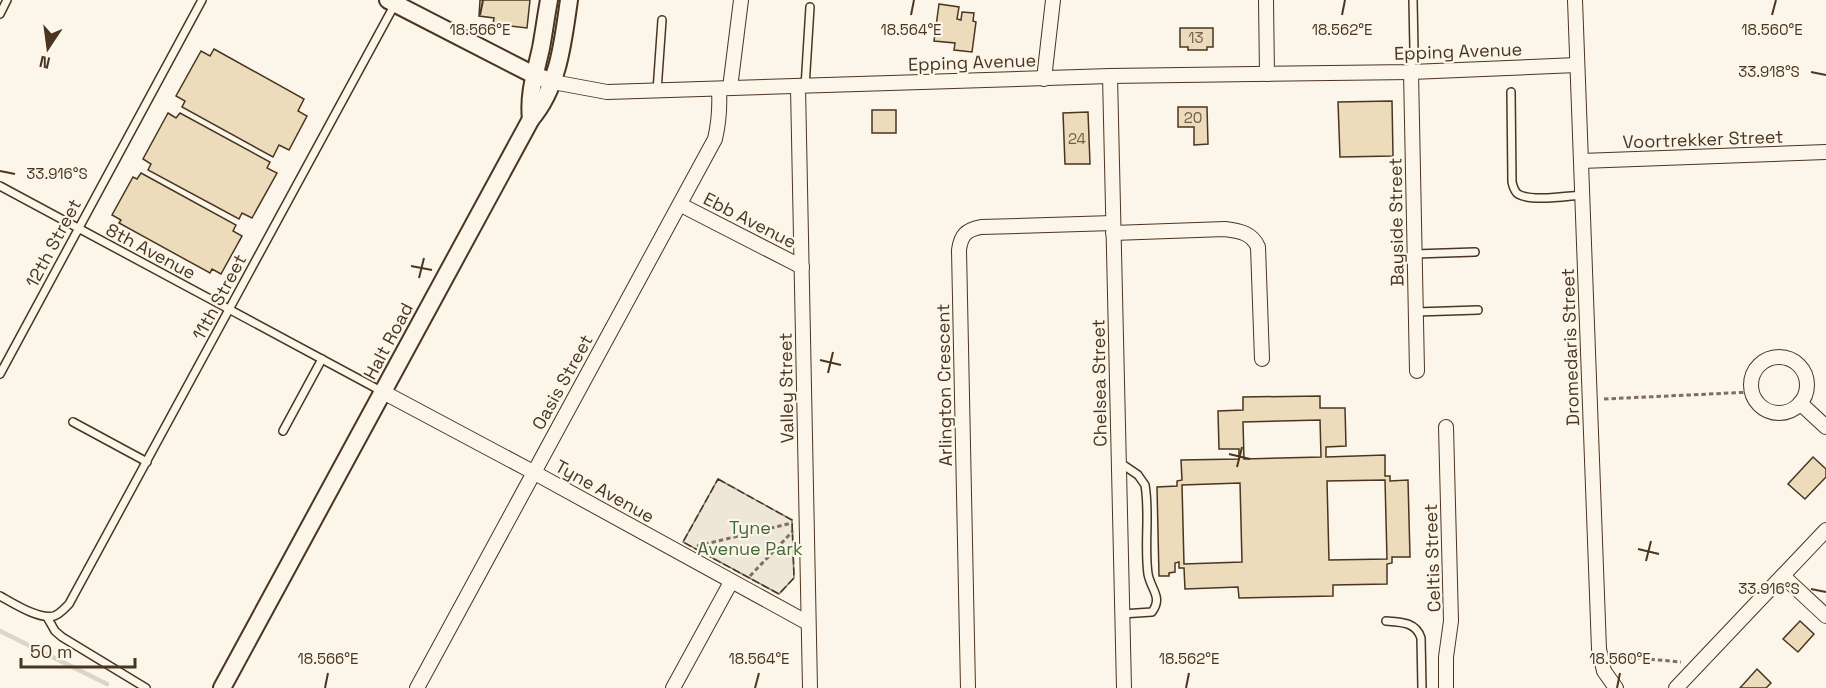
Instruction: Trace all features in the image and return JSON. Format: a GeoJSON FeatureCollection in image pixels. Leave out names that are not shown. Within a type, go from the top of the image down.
{"type":"FeatureCollection","features":[{"type":"Feature","properties":{"kind":"street","name":"Halt Road"},"geometry":{"type":"LineString","coordinates":[[222,688],[531,118],[530,106],[534,75],[542,45],[549,0]]}},
{"type":"Feature","properties":{"kind":"street"},"geometry":{"type":"LineString","coordinates":[[531,118],[541,107],[553,82],[562,48],[569,0]]}},
{"type":"Feature","properties":{"kind":"street","name":"Oasis Street"},"geometry":{"type":"LineString","coordinates":[[417,688],[715,140],[741,0]]}},
{"type":"Feature","properties":{"kind":"street"},"geometry":{"type":"LineString","coordinates":[[1044,79],[1053,0]]}},
{"type":"Feature","properties":{"kind":"street"},"geometry":{"type":"LineString","coordinates":[[1266,0],[1268,74]]}},
{"type":"Feature","properties":{"kind":"street","name":"Dromedaris Street"},"geometry":{"type":"LineString","coordinates":[[1575,0],[1599,655],[1604,671],[1616,688]]}},
{"type":"Feature","properties":{"kind":"street","name":"Epping Avenue"},"geometry":{"type":"LineString","coordinates":[[392,2],[534,75],[553,82],[607,92],[1110,76],[1411,72],[1577,66]]}},
{"type":"Feature","properties":{"kind":"street","name":"Bayside Street"},"geometry":{"type":"LineString","coordinates":[[1411,72],[1417,371]]}},
{"type":"Feature","properties":{"kind":"street","name":"Chelsea Street"},"geometry":{"type":"LineString","coordinates":[[1110,76],[1124,688]]}},
{"type":"Feature","properties":{"kind":"street","name":"Valley Street"},"geometry":{"type":"LineString","coordinates":[[801,87],[810,688]]}},
{"type":"Feature","properties":{"kind":"street","name":"Voortrekker Street"},"geometry":{"type":"LineString","coordinates":[[1581,161],[1826,152]]}},
{"type":"Feature","properties":{"kind":"street","name":"Ebb Avenue"},"geometry":{"type":"LineString","coordinates":[[681,204],[802,267]]}},
{"type":"Feature","properties":{"kind":"street","name":"Arlington Crescent"},"geometry":{"type":"LineString","coordinates":[[968,688],[960,241],[970,229],[981,227],[1113,228]]}},
{"type":"Feature","properties":{"kind":"street"},"geometry":{"type":"LineString","coordinates":[[1113,228],[1225,229],[1249,234],[1258,247],[1262,359]]}},
{"type":"Feature","properties":{"kind":"street"},"geometry":{"type":"LineString","coordinates":[[1774,358],[1785,358],[1800,366],[1806,376],[1806,393],[1800,403],[1786,412],[1770,411],[1757,402],[1752,392],[1751,381],[1759,366],[1774,358]]}},
{"type":"Feature","properties":{"kind":"street","name":"Tyne Avenue"},"geometry":{"type":"LineString","coordinates":[[383,392],[808,623]]}},
{"type":"Feature","properties":{"kind":"street"},"geometry":{"type":"LineString","coordinates":[[1800,403],[1826,427]]}},
{"type":"Feature","properties":{"kind":"street","name":"Celtis Street"},"geometry":{"type":"LineString","coordinates":[[1446,427],[1451,621],[1446,657],[1446,688]]}},
{"type":"Feature","properties":{"kind":"street"},"geometry":{"type":"LineString","coordinates":[[1676,688],[1826,530]]}},
{"type":"Feature","properties":{"kind":"street"},"geometry":{"type":"LineString","coordinates":[[1783,576],[1826,616]]}},
{"type":"Feature","properties":{"kind":"street"},"geometry":{"type":"LineString","coordinates":[[673,688],[730,582]]}},
{"type":"Feature","properties":{"kind":"lane"},"geometry":{"type":"LineString","coordinates":[[0,14],[7,0]]}},
{"type":"Feature","properties":{"kind":"lane","name":"12th Street"},"geometry":{"type":"LineString","coordinates":[[0,374],[202,0]]}},
{"type":"Feature","properties":{"kind":"lane"},"geometry":{"type":"LineString","coordinates":[[1411,72],[1414,50],[1413,0]]}},
{"type":"Feature","properties":{"kind":"lane","name":"11th Street"},"geometry":{"type":"LineString","coordinates":[[47,617],[62,612],[69,604],[230,310],[392,2]]}},
{"type":"Feature","properties":{"kind":"lane"},"geometry":{"type":"LineString","coordinates":[[801,87],[810,7]]}},
{"type":"Feature","properties":{"kind":"lane"},"geometry":{"type":"LineString","coordinates":[[657,91],[662,20]]}},
{"type":"Feature","properties":{"kind":"lane"},"geometry":{"type":"LineString","coordinates":[[1511,92],[1512,182],[1517,194],[1535,198],[1582,195]]}},
{"type":"Feature","properties":{"kind":"lane","name":"8th Avenue"},"geometry":{"type":"LineString","coordinates":[[0,186],[383,392]]}},
{"type":"Feature","properties":{"kind":"lane"},"geometry":{"type":"LineString","coordinates":[[1415,254],[1475,252]]}},
{"type":"Feature","properties":{"kind":"lane"},"geometry":{"type":"LineString","coordinates":[[1416,312],[1478,310]]}},
{"type":"Feature","properties":{"kind":"lane"},"geometry":{"type":"LineString","coordinates":[[283,431],[322,359]]}},
{"type":"Feature","properties":{"kind":"lane"},"geometry":{"type":"LineString","coordinates":[[73,422],[147,462]]}},
{"type":"Feature","properties":{"kind":"lane"},"geometry":{"type":"LineString","coordinates":[[1119,462],[1138,475],[1146,485],[1148,573],[1157,600],[1152,612],[1122,614]]}},
{"type":"Feature","properties":{"kind":"lane"},"geometry":{"type":"LineString","coordinates":[[0,596],[47,617],[55,631],[62,637],[146,688]]}},
{"type":"Feature","properties":{"kind":"lane"},"geometry":{"type":"LineString","coordinates":[[1386,621],[1400,621],[1419,631],[1422,688]]}},
{"type":"Feature","properties":{"kind":"path"},"geometry":{"type":"LineString","coordinates":[[1590,400],[1752,392]]}},
{"type":"Feature","properties":{"kind":"path"},"geometry":{"type":"LineString","coordinates":[[692,547],[792,523]]}},
{"type":"Feature","properties":{"kind":"path"},"geometry":{"type":"LineString","coordinates":[[746,580],[797,526]]}},
{"type":"Feature","properties":{"kind":"path"},"geometry":{"type":"LineString","coordinates":[[1599,655],[1700,663]]}},
{"type":"Feature","properties":{"kind":"green space","name":"Tyne Avenue Park"},"geometry":{"type":"Polygon","coordinates":[[[718,479],[792,520],[794,578],[779,594],[683,542],[718,479]]]}},
{"type":"Feature","properties":{"kind":"building"},"geometry":{"type":"Polygon","coordinates":[[[480,0],[530,0],[527,28],[493,24],[494,18],[479,16],[480,0]]]}},
{"type":"Feature","properties":{"kind":"building"},"geometry":{"type":"Polygon","coordinates":[[[939,4],[959,7],[957,19],[961,20],[962,12],[974,13],[973,21],[976,22],[972,52],[954,50],[955,43],[934,41],[939,4]]]}},
{"type":"Feature","properties":{"kind":"building"},"geometry":{"type":"Polygon","coordinates":[[[1180,28],[1213,28],[1213,47],[1207,47],[1207,50],[1188,50],[1188,47],[1180,47],[1180,28]]]}},
{"type":"Feature","properties":{"kind":"building"},"geometry":{"type":"Polygon","coordinates":[[[214,49],[304,99],[298,111],[307,116],[289,150],[279,145],[273,157],[182,107],[185,101],[176,96],[201,51],[210,56],[214,49]]]}},
{"type":"Feature","properties":{"kind":"building"},"geometry":{"type":"Polygon","coordinates":[[[1392,101],[1393,156],[1340,157],[1338,102],[1392,101]]]}},
{"type":"Feature","properties":{"kind":"building"},"geometry":{"type":"Polygon","coordinates":[[[1178,107],[1207,107],[1208,144],[1194,145],[1194,127],[1178,127],[1178,107]]]}},
{"type":"Feature","properties":{"kind":"building"},"geometry":{"type":"Polygon","coordinates":[[[872,110],[896,110],[896,133],[872,133],[872,110]]]}},
{"type":"Feature","properties":{"kind":"building"},"geometry":{"type":"Polygon","coordinates":[[[1088,112],[1090,164],[1065,164],[1063,113],[1088,112]]]}},
{"type":"Feature","properties":{"kind":"building"},"geometry":{"type":"Polygon","coordinates":[[[168,113],[176,118],[180,113],[270,162],[267,168],[277,173],[252,218],[242,213],[239,219],[148,170],[151,164],[143,159],[168,113]]]}},
{"type":"Feature","properties":{"kind":"building"},"geometry":{"type":"Polygon","coordinates":[[[141,173],[236,225],[233,231],[242,236],[221,274],[212,269],[210,273],[119,223],[121,220],[112,215],[133,177],[137,179],[141,173]]]}},
{"type":"Feature","properties":{"kind":"building"},"geometry":{"type":"Polygon","coordinates":[[[1320,396],[1320,408],[1345,408],[1346,446],[1326,447],[1326,457],[1385,455],[1385,476],[1390,476],[1390,481],[1408,480],[1410,557],[1392,557],[1392,563],[1387,564],[1387,584],[1333,585],[1333,596],[1239,598],[1238,587],[1185,589],[1184,568],[1179,568],[1179,562],[1175,563],[1175,572],[1169,573],[1169,576],[1159,576],[1157,487],[1177,486],[1177,481],[1182,480],[1181,460],[1239,459],[1239,449],[1219,449],[1218,411],[1243,410],[1243,397],[1320,396]],[[1320,420],[1243,422],[1244,459],[1321,457],[1320,420]],[[1385,480],[1327,481],[1329,560],[1387,559],[1385,480]],[[1240,483],[1182,485],[1184,564],[1242,562],[1240,483]]]}},
{"type":"Feature","properties":{"kind":"building"},"geometry":{"type":"Polygon","coordinates":[[[1813,457],[1826,469],[1826,477],[1805,499],[1788,484],[1813,457]]]}},
{"type":"Feature","properties":{"kind":"building"},"geometry":{"type":"Polygon","coordinates":[[[1800,621],[1814,634],[1798,652],[1783,639],[1800,621]]]}},
{"type":"Feature","properties":{"kind":"building"},"geometry":{"type":"Polygon","coordinates":[[[1757,669],[1771,683],[1766,688],[1740,688],[1757,669]]]}},
{"type":"Feature","properties":{"kind":"waterway"},"geometry":{"type":"LineString","coordinates":[[0,631],[107,684]]}},
{"type":"Feature","properties":{"kind":"fence"},"geometry":{"type":"LineString","coordinates":[[718,479],[792,520],[794,578],[779,594],[683,542],[718,479]]}}]}
